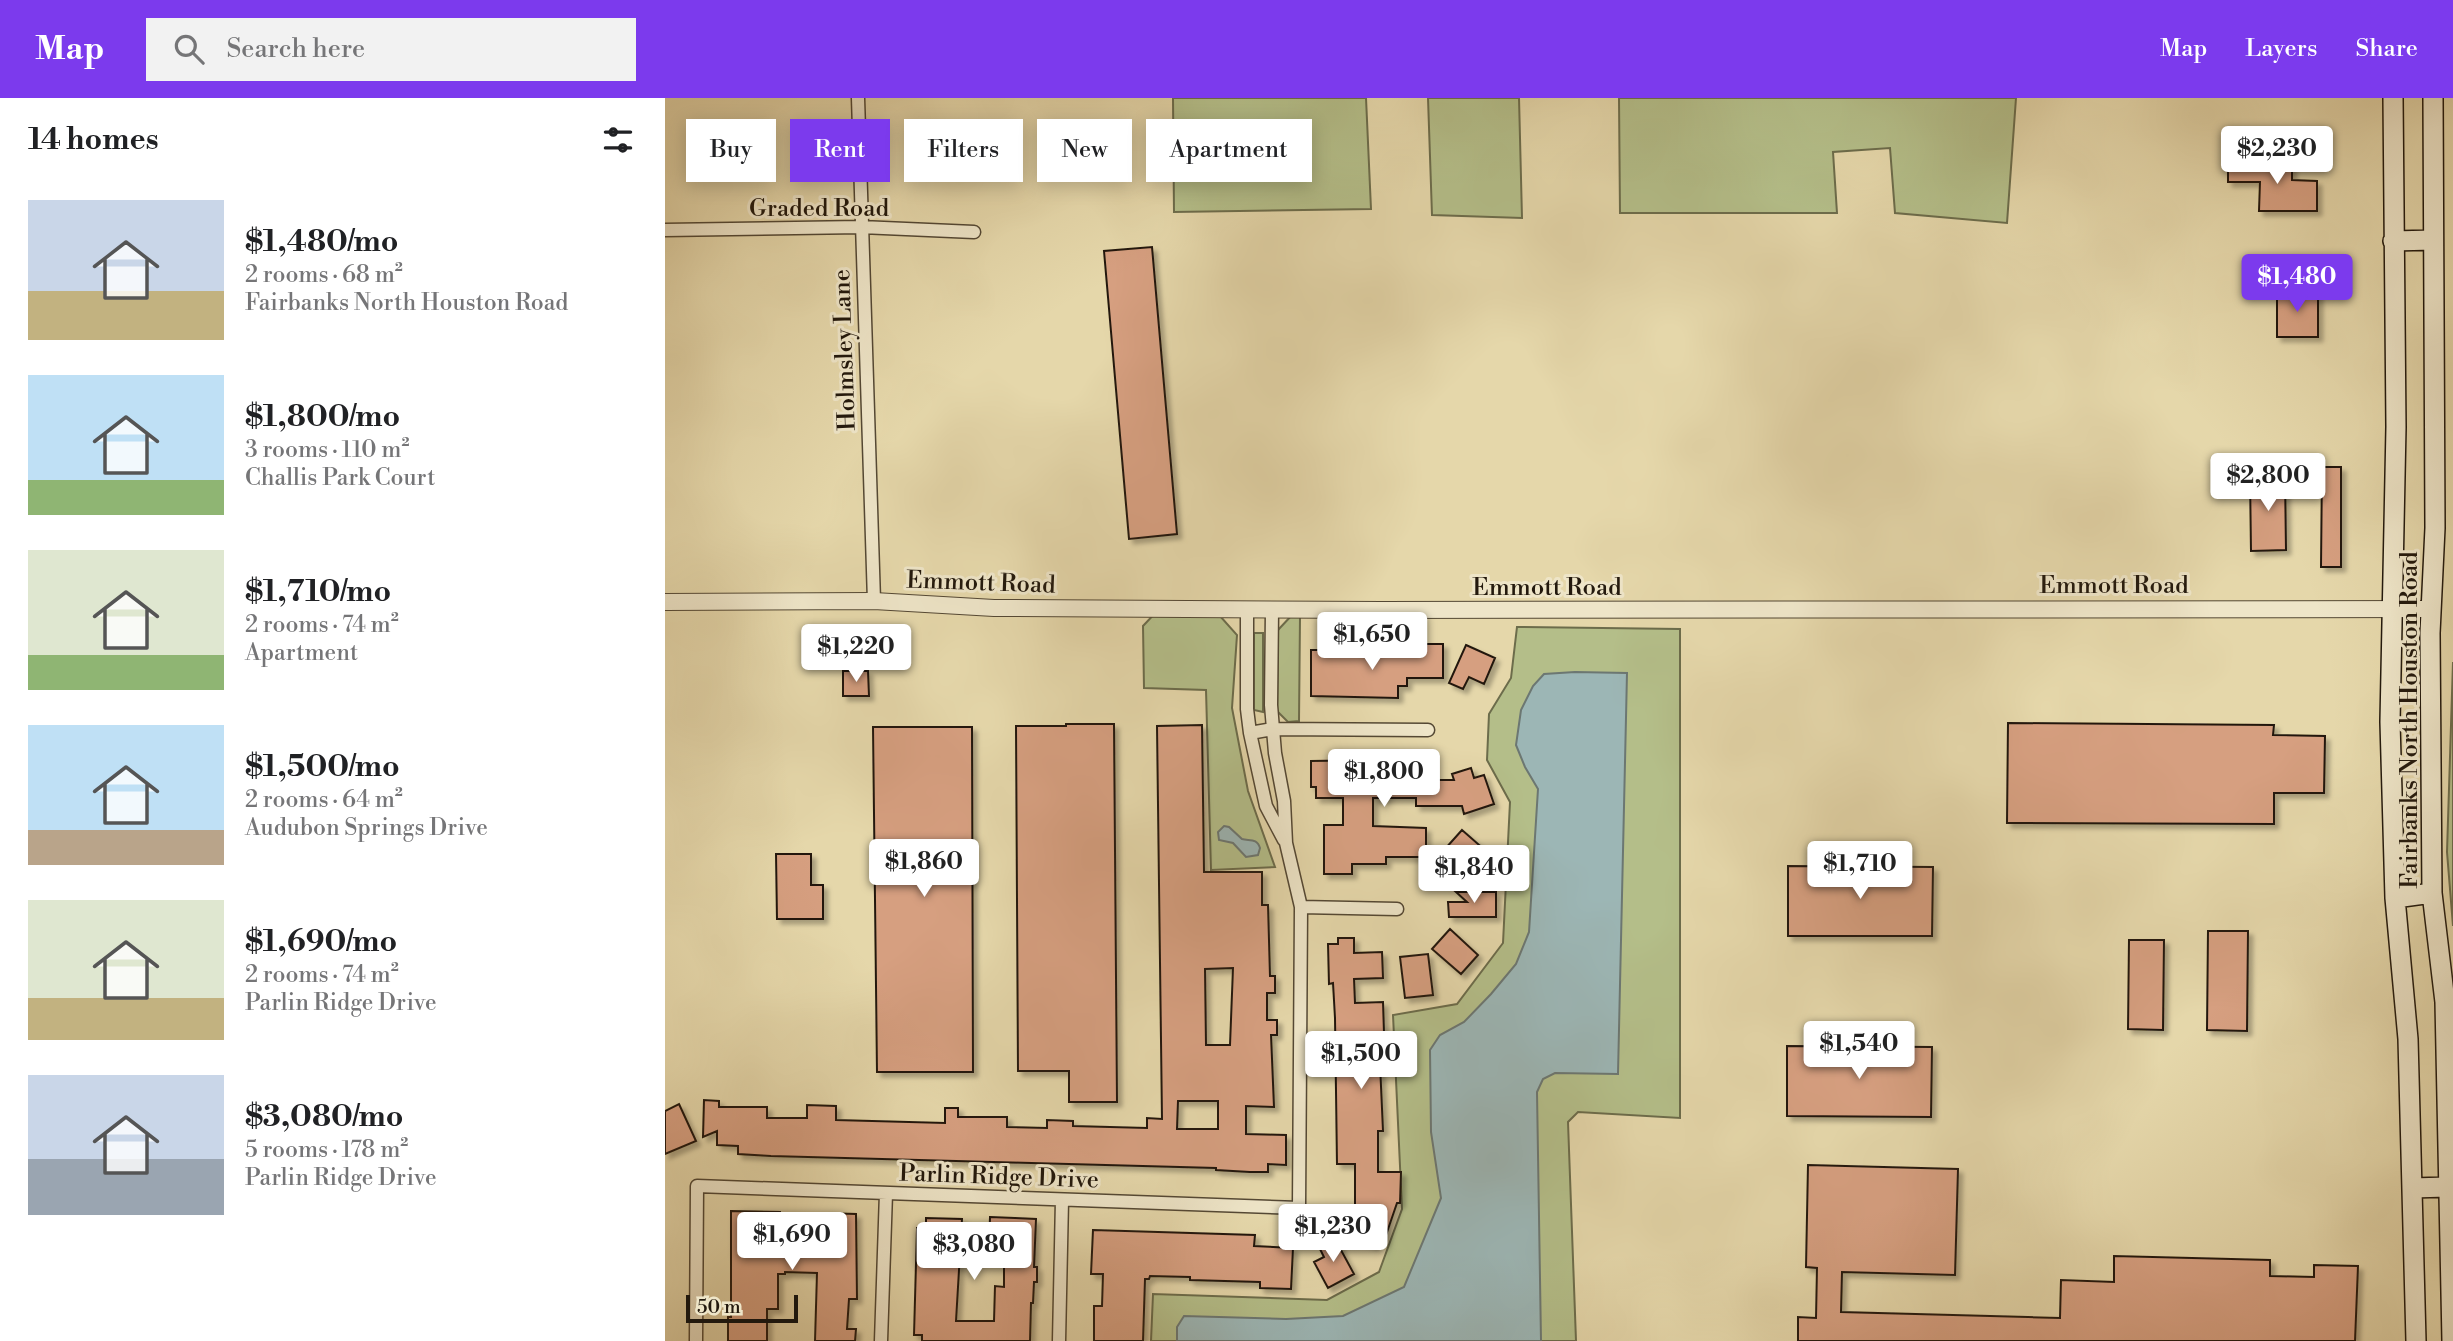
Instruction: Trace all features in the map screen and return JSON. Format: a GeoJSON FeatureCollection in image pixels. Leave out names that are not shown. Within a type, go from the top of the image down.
{"type":"FeatureCollection","features":[{"type":"Feature","properties":{"kind":"main road","name":"Fairbanks North Houston Road"},"geometry":{"type":"LineString","coordinates":[[2393,98],[2396,428],[2390,722],[2395,898],[2408,1039],[2416,1341]]}},
{"type":"Feature","properties":{"kind":"main road","name":"Fairbanks North Houston Road"},"geometry":{"type":"LineString","coordinates":[[2433,98],[2435,528],[2430,609],[2432,893],[2445,1002],[2452,1341]]}},
{"type":"Feature","properties":{"kind":"main road"},"geometry":{"type":"LineString","coordinates":[[2393,241],[2433,240]]}},
{"type":"Feature","properties":{"kind":"main road"},"geometry":{"type":"LineString","coordinates":[[2395,898],[2432,893]]}},
{"type":"Feature","properties":{"kind":"main road"},"geometry":{"type":"LineString","coordinates":[[2412,1188],[2447,1187]]}},
{"type":"Feature","properties":{"kind":"street","name":"Holmsley Lane"},"geometry":{"type":"LineString","coordinates":[[858,98],[874,601]]}},
{"type":"Feature","properties":{"kind":"street","name":"Graded Road"},"geometry":{"type":"LineString","coordinates":[[665,230],[861,227],[974,232]]}},
{"type":"Feature","properties":{"kind":"street","name":"Emmott Road"},"geometry":{"type":"LineString","coordinates":[[665,602],[874,601],[994,608],[2430,609]]}},
{"type":"Feature","properties":{"kind":"street"},"geometry":{"type":"LineString","coordinates":[[1247,609],[1247,709],[1250,733],[1266,806],[1286,844]]}},
{"type":"Feature","properties":{"kind":"street"},"geometry":{"type":"LineString","coordinates":[[1272,609],[1273,729],[1284,801],[1286,844],[1301,907],[1397,909]]}},
{"type":"Feature","properties":{"kind":"street"},"geometry":{"type":"LineString","coordinates":[[1250,733],[1273,729],[1428,730]]}},
{"type":"Feature","properties":{"kind":"street","name":"Parlin Ridge Drive"},"geometry":{"type":"LineString","coordinates":[[696,1341],[697,1186],[1299,1208],[1301,907]]}},
{"type":"Feature","properties":{"kind":"street"},"geometry":{"type":"LineString","coordinates":[[881,1341],[886,1193]]}},
{"type":"Feature","properties":{"kind":"street"},"geometry":{"type":"LineString","coordinates":[[1059,1341],[1062,1200]]}},
{"type":"Feature","properties":{"kind":"green space"},"geometry":{"type":"Polygon","coordinates":[[[1173,98],[1366,98],[1371,209],[1174,212],[1174,182],[1312,182],[1312,119],[1173,119],[1173,98]]]}},
{"type":"Feature","properties":{"kind":"green space"},"geometry":{"type":"Polygon","coordinates":[[[1428,98],[1519,98],[1522,218],[1432,215],[1428,98]]]}},
{"type":"Feature","properties":{"kind":"green space"},"geometry":{"type":"Polygon","coordinates":[[[1619,98],[2016,98],[2007,223],[1895,213],[1890,148],[1833,152],[1837,213],[1620,213],[1619,98]]]}},
{"type":"Feature","properties":{"kind":"green space"},"geometry":{"type":"Polygon","coordinates":[[[1159,609],[1220,616],[1237,635],[1232,708],[1248,791],[1275,867],[1211,870],[1206,690],[1144,688],[1143,626],[1159,609]]]}},
{"type":"Feature","properties":{"kind":"green space"},"geometry":{"type":"Polygon","coordinates":[[[1293,614],[1300,617],[1299,721],[1288,722],[1277,711],[1278,630],[1293,614]]]}},
{"type":"Feature","properties":{"kind":"green space"},"geometry":{"type":"Polygon","coordinates":[[[1517,627],[1680,629],[1680,1118],[1578,1112],[1568,1122],[1576,1341],[1151,1341],[1153,1294],[1327,1300],[1379,1272],[1402,1209],[1393,1015],[1457,1004],[1503,943],[1510,802],[1487,760],[1489,714],[1511,678],[1517,627]]]}},
{"type":"Feature","properties":{"kind":"green space"},"geometry":{"type":"Polygon","coordinates":[[[1254,633],[1263,633],[1263,712],[1254,710],[1254,633]]]}},
{"type":"Feature","properties":{"kind":"green space"},"geometry":{"type":"Polygon","coordinates":[[[2453,662],[2453,926],[2447,852],[2453,662]]]}},
{"type":"Feature","properties":{"kind":"water"},"geometry":{"type":"Polygon","coordinates":[[[1627,673],[1618,1074],[1555,1073],[1543,1079],[1537,1092],[1541,1341],[1177,1341],[1177,1327],[1184,1316],[1286,1319],[1343,1316],[1404,1287],[1441,1198],[1431,1132],[1430,1050],[1440,1035],[1464,1022],[1491,994],[1516,964],[1529,932],[1538,789],[1516,745],[1521,710],[1533,686],[1544,674],[1627,673]]]}},
{"type":"Feature","properties":{"kind":"water"},"geometry":{"type":"Polygon","coordinates":[[[1224,826],[1229,827],[1242,839],[1257,843],[1260,848],[1258,855],[1246,857],[1233,843],[1219,840],[1218,832],[1224,826]]]}},
{"type":"Feature","properties":{"kind":"building"},"geometry":{"type":"Polygon","coordinates":[[[2228,163],[2292,163],[2292,180],[2317,181],[2317,211],[2259,211],[2260,182],[2228,182],[2228,163]]]}},
{"type":"Feature","properties":{"kind":"building"},"geometry":{"type":"Polygon","coordinates":[[[1152,247],[1177,534],[1129,539],[1104,251],[1152,247]]]}},
{"type":"Feature","properties":{"kind":"building"},"geometry":{"type":"Polygon","coordinates":[[[2277,291],[2318,291],[2318,337],[2277,337],[2277,291]]]}},
{"type":"Feature","properties":{"kind":"building"},"geometry":{"type":"Polygon","coordinates":[[[2322,467],[2341,467],[2341,567],[2321,567],[2322,467]]]}},
{"type":"Feature","properties":{"kind":"building"},"geometry":{"type":"Polygon","coordinates":[[[2250,476],[2285,476],[2286,550],[2251,551],[2250,476]]]}},
{"type":"Feature","properties":{"kind":"building"},"geometry":{"type":"Polygon","coordinates":[[[1415,644],[1443,644],[1443,678],[1407,678],[1407,686],[1398,686],[1398,698],[1311,696],[1311,650],[1368,650],[1368,655],[1415,656],[1415,644]]]}},
{"type":"Feature","properties":{"kind":"building"},"geometry":{"type":"Polygon","coordinates":[[[1466,645],[1495,658],[1484,684],[1469,677],[1463,689],[1449,683],[1466,645]]]}},
{"type":"Feature","properties":{"kind":"building"},"geometry":{"type":"Polygon","coordinates":[[[843,671],[868,671],[869,696],[843,696],[843,671]]]}},
{"type":"Feature","properties":{"kind":"building"},"geometry":{"type":"Polygon","coordinates":[[[2008,723],[2274,725],[2273,735],[2325,736],[2324,793],[2274,793],[2274,824],[2007,823],[2008,723]]]}},
{"type":"Feature","properties":{"kind":"building"},"geometry":{"type":"Polygon","coordinates":[[[1114,724],[1117,1102],[1069,1102],[1069,1071],[1018,1071],[1016,726],[1114,724]]]}},
{"type":"Feature","properties":{"kind":"building"},"geometry":{"type":"Polygon","coordinates":[[[1202,725],[1204,872],[1262,872],[1262,905],[1268,905],[1270,976],[1275,976],[1275,993],[1267,993],[1267,1020],[1277,1020],[1277,1035],[1271,1035],[1274,1107],[1246,1106],[1246,1134],[1286,1135],[1286,1165],[1268,1164],[1268,1172],[1250,1172],[1216,1168],[771,1156],[738,1154],[738,1146],[717,1145],[717,1131],[703,1137],[704,1100],[719,1101],[719,1107],[767,1107],[767,1118],[807,1118],[807,1105],[836,1106],[836,1120],[945,1123],[945,1108],[958,1108],[958,1117],[1007,1117],[1007,1127],[1047,1128],[1047,1120],[1073,1121],[1073,1126],[1147,1128],[1147,1118],[1162,1119],[1157,726],[1202,725]],[[1233,968],[1205,969],[1206,1045],[1230,1045],[1233,968]],[[1178,1101],[1177,1129],[1218,1129],[1218,1101],[1178,1101]]]}},
{"type":"Feature","properties":{"kind":"building"},"geometry":{"type":"Polygon","coordinates":[[[873,727],[972,727],[973,1072],[877,1072],[873,727]]]}},
{"type":"Feature","properties":{"kind":"building"},"geometry":{"type":"Polygon","coordinates":[[[1395,760],[1395,772],[1410,772],[1410,780],[1454,780],[1452,774],[1471,768],[1474,778],[1484,775],[1494,804],[1464,814],[1462,806],[1416,806],[1416,798],[1373,798],[1373,826],[1426,828],[1426,857],[1386,857],[1386,864],[1352,864],[1352,874],[1324,874],[1324,825],[1343,825],[1343,798],[1316,798],[1316,787],[1311,787],[1311,761],[1395,760]]]}},
{"type":"Feature","properties":{"kind":"building"},"geometry":{"type":"Polygon","coordinates":[[[1462,830],[1486,851],[1462,878],[1450,867],[1440,878],[1428,868],[1462,830]]]}},
{"type":"Feature","properties":{"kind":"building"},"geometry":{"type":"Polygon","coordinates":[[[776,854],[811,854],[811,885],[823,885],[823,919],[777,919],[776,854]]]}},
{"type":"Feature","properties":{"kind":"building"},"geometry":{"type":"Polygon","coordinates":[[[1788,866],[1933,867],[1932,936],[1788,936],[1788,866]]]}},
{"type":"Feature","properties":{"kind":"building"},"geometry":{"type":"Polygon","coordinates":[[[1456,892],[1496,892],[1496,917],[1449,917],[1448,902],[1467,902],[1456,892]]]}},
{"type":"Feature","properties":{"kind":"building"},"geometry":{"type":"Polygon","coordinates":[[[1450,929],[1478,955],[1461,974],[1432,949],[1450,929]]]}},
{"type":"Feature","properties":{"kind":"building"},"geometry":{"type":"Polygon","coordinates":[[[2208,931],[2248,931],[2247,1031],[2207,1030],[2208,931]]]}},
{"type":"Feature","properties":{"kind":"building"},"geometry":{"type":"Polygon","coordinates":[[[1338,938],[1354,938],[1354,953],[1382,952],[1383,978],[1354,979],[1355,1003],[1383,1002],[1385,1064],[1380,1064],[1383,1131],[1378,1131],[1378,1172],[1401,1172],[1400,1203],[1397,1203],[1384,1241],[1376,1238],[1374,1245],[1345,1235],[1355,1205],[1355,1164],[1337,1164],[1335,1018],[1333,983],[1329,984],[1328,944],[1338,944],[1338,938]]]}},
{"type":"Feature","properties":{"kind":"building"},"geometry":{"type":"Polygon","coordinates":[[[2129,940],[2164,940],[2163,1030],[2128,1029],[2129,940]]]}},
{"type":"Feature","properties":{"kind":"building"},"geometry":{"type":"Polygon","coordinates":[[[1428,954],[1433,995],[1405,998],[1400,957],[1428,954]]]}},
{"type":"Feature","properties":{"kind":"building"},"geometry":{"type":"Polygon","coordinates":[[[1787,1046],[1932,1047],[1931,1117],[1787,1116],[1787,1046]]]}},
{"type":"Feature","properties":{"kind":"building"},"geometry":{"type":"Polygon","coordinates":[[[679,1104],[696,1141],[665,1154],[665,1111],[679,1104]]]}},
{"type":"Feature","properties":{"kind":"building"},"geometry":{"type":"Polygon","coordinates":[[[1808,1165],[1958,1169],[1955,1275],[1842,1272],[1841,1312],[2060,1318],[2061,1280],[2114,1282],[2114,1256],[2270,1260],[2270,1276],[2314,1277],[2314,1265],[2358,1266],[2355,1341],[1798,1341],[1798,1317],[1816,1318],[1817,1268],[1806,1267],[1808,1165]]]}},
{"type":"Feature","properties":{"kind":"building"},"geometry":{"type":"Polygon","coordinates":[[[731,1211],[780,1212],[779,1245],[806,1245],[807,1220],[822,1221],[822,1213],[856,1214],[857,1299],[849,1299],[847,1329],[856,1329],[855,1341],[815,1341],[817,1273],[785,1272],[778,1274],[778,1309],[767,1309],[767,1341],[728,1341],[728,1317],[731,1317],[731,1211]]]}},
{"type":"Feature","properties":{"kind":"building"},"geometry":{"type":"Polygon","coordinates":[[[990,1217],[1036,1219],[1034,1267],[1037,1267],[1037,1282],[1034,1282],[1031,1303],[1030,1341],[922,1341],[922,1335],[914,1335],[917,1228],[926,1228],[926,1218],[962,1219],[956,1321],[994,1321],[995,1286],[1004,1287],[1004,1247],[989,1246],[990,1217]]]}},
{"type":"Feature","properties":{"kind":"building"},"geometry":{"type":"Polygon","coordinates":[[[1093,1230],[1255,1235],[1254,1246],[1293,1248],[1291,1289],[1260,1288],[1260,1282],[1150,1276],[1145,1279],[1143,1341],[1094,1341],[1094,1306],[1102,1306],[1103,1274],[1091,1274],[1093,1230]]]}},
{"type":"Feature","properties":{"kind":"building"},"geometry":{"type":"Polygon","coordinates":[[[1335,1239],[1354,1274],[1328,1288],[1314,1262],[1324,1257],[1319,1247],[1335,1239]]]}}]}
